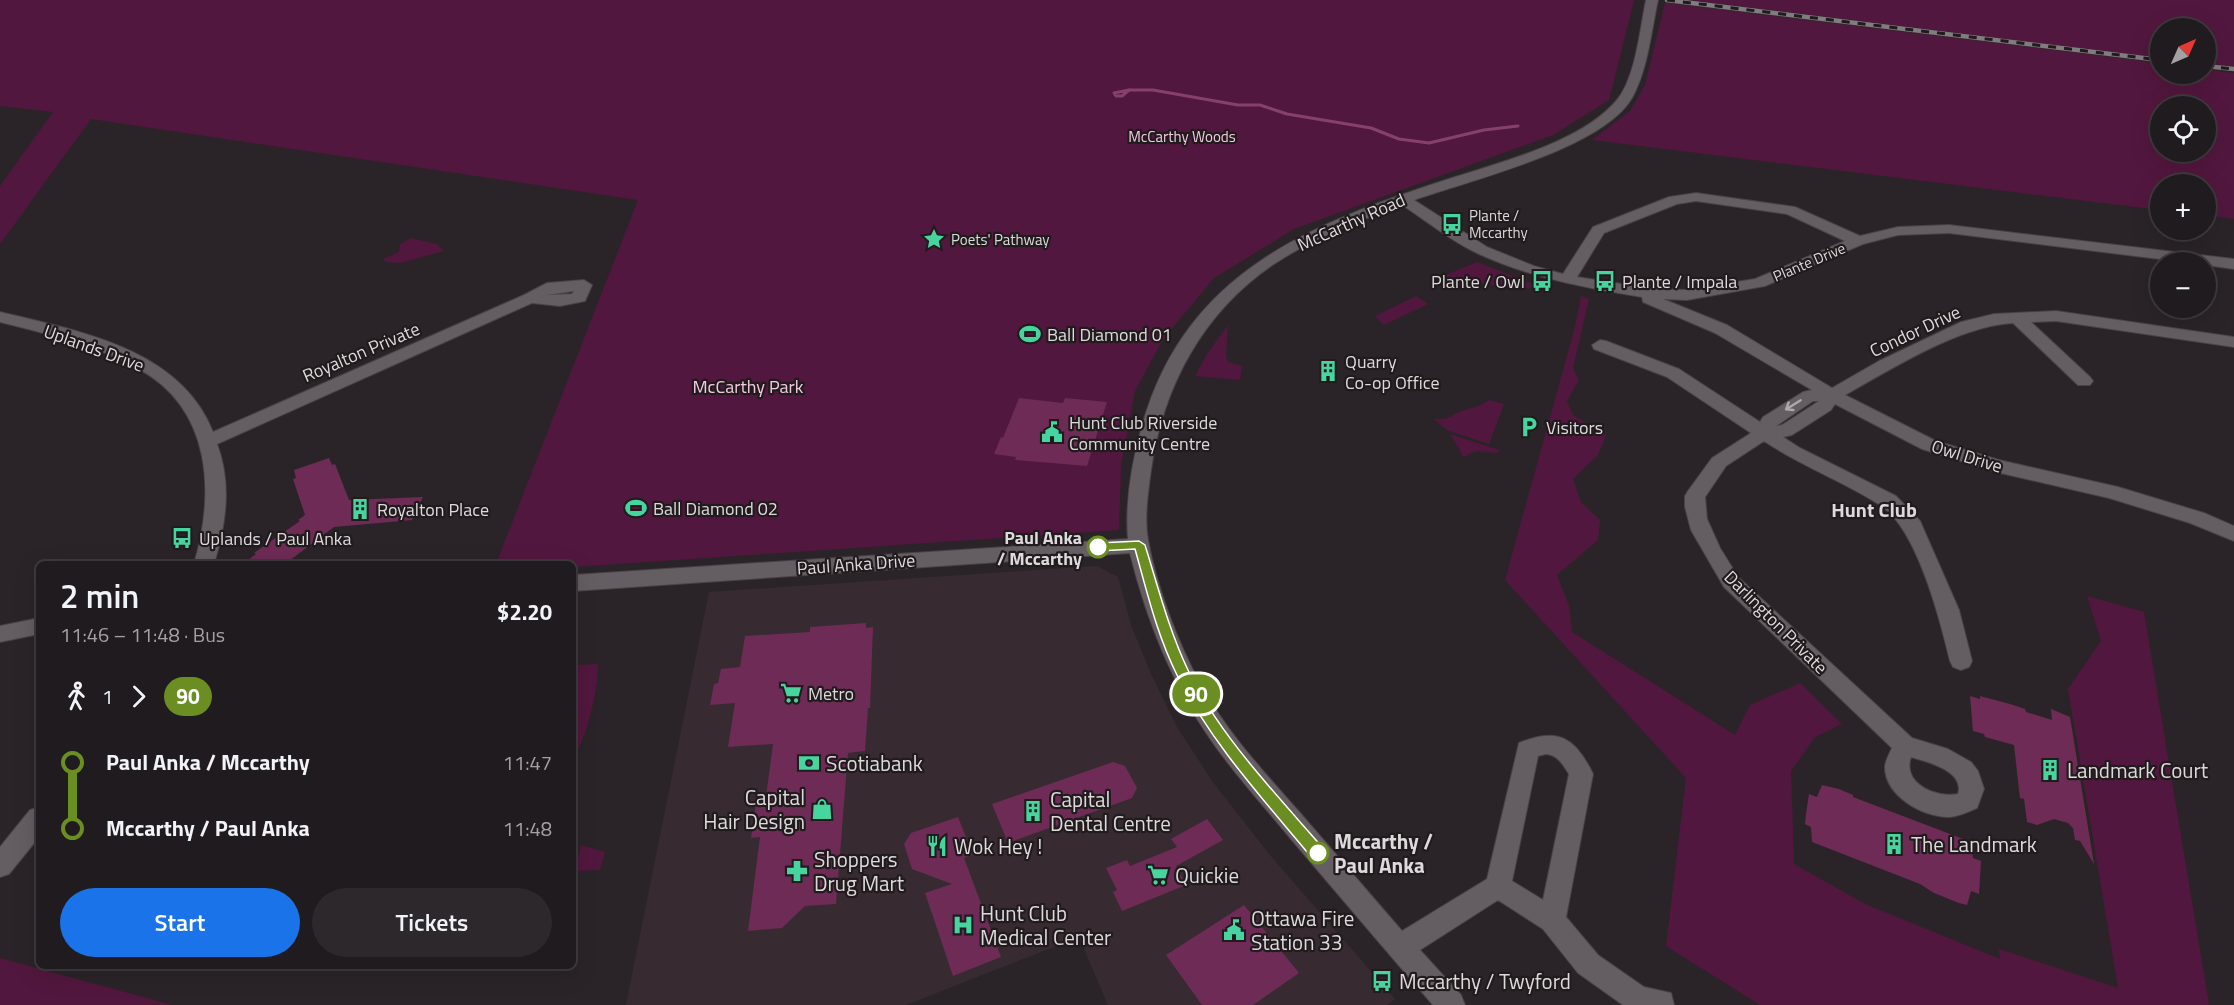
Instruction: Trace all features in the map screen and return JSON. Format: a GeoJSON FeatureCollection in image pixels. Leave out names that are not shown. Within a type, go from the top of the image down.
{"type":"FeatureCollection","features":[{"type":"Feature","properties":{"kind":"street","name":"McCarthy Road"},"geometry":{"type":"LineString","coordinates":[[1439,1001],[1400,947],[1254,779],[1214,724],[1181,669],[1161,618],[1139,545],[1137,531],[1143,459],[1167,377],[1211,312],[1270,261],[1315,235],[1402,200],[1565,142],[1595,127],[1623,102],[1632,84],[1652,0]]}},
{"type":"Feature","properties":{"kind":"street"},"geometry":{"type":"LineString","coordinates":[[1567,280],[1598,230],[1674,200],[1696,197],[1790,210],[1858,241]]}},
{"type":"Feature","properties":{"kind":"street","name":"Plante Drive"},"geometry":{"type":"LineString","coordinates":[[1402,200],[1489,253],[1528,269],[1567,280],[1618,290],[1687,295],[1759,283],[1858,241],[1898,231],[1949,229],[2234,264]]}},
{"type":"Feature","properties":{"kind":"street","name":"Owl Drive"},"geometry":{"type":"LineString","coordinates":[[1618,290],[1663,304],[1721,329],[1832,395],[1929,445],[1996,466],[2111,492],[2197,518],[2234,534]]}},
{"type":"Feature","properties":{"kind":"street","name":"Owl Drive"},"geometry":{"type":"LineString","coordinates":[[1687,295],[1721,329]]}},
{"type":"Feature","properties":{"kind":"street","name":"Royalton Private"},"geometry":{"type":"LineString","coordinates":[[208,441],[530,298]]}},
{"type":"Feature","properties":{"kind":"street","name":"Condor Drive"},"geometry":{"type":"LineString","coordinates":[[1832,395],[1884,365],[1966,326],[1994,319],[2056,316],[2234,342]]}},
{"type":"Feature","properties":{"kind":"street","name":"Uplands Drive"},"geometry":{"type":"LineString","coordinates":[[0,317],[94,344],[149,367],[183,396],[192,408],[208,441],[214,468],[216,511],[205,561]]}},
{"type":"Feature","properties":{"kind":"street"},"geometry":{"type":"LineString","coordinates":[[2017,318],[2084,381]]}},
{"type":"Feature","properties":{"kind":"street"},"geometry":{"type":"LineString","coordinates":[[1600,345],[1673,373],[1793,452],[1889,501],[1913,526],[1948,610],[1961,661]]}},
{"type":"Feature","properties":{"kind":"street","name":"Darlington Private"},"geometry":{"type":"LineString","coordinates":[[1832,395],[1825,406],[1786,431],[1765,432],[1719,462],[1695,496],[1694,503],[1700,528],[1715,558],[1731,582],[1905,746]]}},
{"type":"Feature","properties":{"kind":"street","name":"Paul Anka Drive"},"geometry":{"type":"LineString","coordinates":[[576,583],[1139,545]]}},
{"type":"Feature","properties":{"kind":"street"},"geometry":{"type":"LineString","coordinates":[[0,634],[36,627]]}},
{"type":"Feature","properties":{"kind":"street"},"geometry":{"type":"LineString","coordinates":[[1400,947],[1498,886],[1527,750],[1542,743],[1560,746],[1572,755],[1581,774],[1552,920]]}},
{"type":"Feature","properties":{"kind":"street"},"geometry":{"type":"LineString","coordinates":[[0,866],[36,822]]}},
{"type":"Feature","properties":{"kind":"street"},"geometry":{"type":"LineString","coordinates":[[1498,886],[1552,920],[1588,964],[1639,1000],[1661,1004]]}},
{"type":"Feature","properties":{"kind":"shaded area"},"geometry":{"type":"Polygon","coordinates":[[[1666,0],[1690,0],[2150,57],[2150,62],[1665,3],[1666,0]]]}},
{"type":"Feature","properties":{"kind":"shaded area"},"geometry":{"type":"Polygon","coordinates":[[[1097,566],[1118,577],[1131,625],[1151,674],[1177,727],[1212,781],[1269,854],[1395,999],[1387,1005],[1108,1005],[1079,937],[906,1005],[626,1005],[709,592],[1097,566]]]}},
{"type":"Feature","properties":{"kind":"green space"},"geometry":{"type":"Polygon","coordinates":[[[0,0],[1634,0],[1609,100],[1553,135],[1294,229],[1214,278],[1163,339],[1135,391],[1121,466],[1119,530],[576,567],[576,561],[497,561],[638,200],[91,119],[0,244],[0,186],[53,112],[0,106],[0,0]]]}},
{"type":"Feature","properties":{"kind":"green space"},"geometry":{"type":"Polygon","coordinates":[[[1690,0],[2234,0],[2234,67],[2216,65],[2216,18],[2150,18],[2150,57],[1690,0]]]}},
{"type":"Feature","properties":{"kind":"green space"},"geometry":{"type":"Polygon","coordinates":[[[1665,3],[2150,62],[2150,84],[2216,84],[2216,71],[2234,73],[2234,219],[2216,217],[2216,174],[2150,174],[2150,209],[1592,140],[1630,111],[1645,85],[1665,3]]]}},
{"type":"Feature","properties":{"kind":"green space"},"geometry":{"type":"Polygon","coordinates":[[[411,238],[437,244],[444,251],[400,263],[386,262],[383,259],[399,252],[400,244],[411,238]]]}},
{"type":"Feature","properties":{"kind":"green space"},"geometry":{"type":"Polygon","coordinates":[[[1477,262],[1548,290],[1480,284],[1464,286],[1441,277],[1477,262]]]}},
{"type":"Feature","properties":{"kind":"green space"},"geometry":{"type":"Polygon","coordinates":[[[1416,296],[1428,304],[1384,325],[1375,316],[1416,296]]]}},
{"type":"Feature","properties":{"kind":"green space"},"geometry":{"type":"Polygon","coordinates":[[[1581,296],[1589,299],[1573,368],[1579,380],[1567,401],[1573,415],[1606,435],[1598,455],[1573,479],[1581,502],[1600,520],[1598,540],[1557,575],[1569,606],[1572,632],[1735,735],[1750,705],[1800,683],[1842,724],[1815,737],[1791,771],[1794,864],[1865,904],[2000,959],[1999,949],[2118,988],[2068,689],[2101,641],[2087,596],[2144,612],[2209,1005],[1760,1005],[1666,946],[1686,778],[1505,580],[1575,327],[1581,296]]]}},
{"type":"Feature","properties":{"kind":"green space"},"geometry":{"type":"Polygon","coordinates":[[[1228,325],[1226,356],[1228,362],[1242,366],[1240,380],[1195,376],[1207,354],[1228,325]]]}},
{"type":"Feature","properties":{"kind":"green space"},"geometry":{"type":"Polygon","coordinates":[[[1489,400],[1504,404],[1489,444],[1447,430],[1434,419],[1448,418],[1489,400]]]}},
{"type":"Feature","properties":{"kind":"green space"},"geometry":{"type":"Polygon","coordinates":[[[1450,434],[1499,450],[1497,453],[1476,452],[1465,457],[1462,456],[1450,434]]]}},
{"type":"Feature","properties":{"kind":"green space"},"geometry":{"type":"Polygon","coordinates":[[[598,664],[597,684],[591,713],[576,752],[576,665],[598,664]]]}},
{"type":"Feature","properties":{"kind":"green space"},"geometry":{"type":"Polygon","coordinates":[[[581,845],[605,852],[600,870],[576,871],[581,845]]]}},
{"type":"Feature","properties":{"kind":"green space"},"geometry":{"type":"Polygon","coordinates":[[[0,958],[172,1005],[0,1005],[0,958]]]}},
{"type":"Feature","properties":{"kind":"building","name":"Hunt Club Riverside Community Centre"},"geometry":{"type":"Polygon","coordinates":[[[1019,398],[1063,403],[1065,398],[1107,402],[1087,466],[1015,460],[1016,457],[994,454],[1019,398]]]}},
{"type":"Feature","properties":{"kind":"building","name":"Royalton Place"},"geometry":{"type":"Polygon","coordinates":[[[329,458],[332,465],[335,464],[349,500],[423,497],[412,520],[334,527],[289,561],[247,561],[256,554],[254,553],[300,521],[298,520],[305,515],[293,479],[296,478],[294,470],[329,458]]]}},
{"type":"Feature","properties":{"kind":"building"},"geometry":{"type":"Polygon","coordinates":[[[866,623],[866,628],[873,627],[870,708],[868,708],[865,751],[848,753],[836,904],[805,906],[782,928],[748,931],[760,837],[751,838],[756,804],[765,804],[773,744],[728,747],[735,703],[710,705],[714,684],[718,683],[721,669],[740,667],[745,636],[810,632],[810,627],[866,623]]]}},
{"type":"Feature","properties":{"kind":"building","name":"Landmark Court"},"geometry":{"type":"Polygon","coordinates":[[[1970,696],[1980,699],[1980,696],[2010,704],[2052,720],[2051,709],[2070,717],[2094,864],[2080,841],[2075,840],[2073,828],[2068,823],[2054,819],[2037,825],[2027,822],[2024,799],[2020,798],[2014,745],[1985,737],[1984,734],[1973,731],[1970,696]]]}},
{"type":"Feature","properties":{"kind":"building"},"geometry":{"type":"Polygon","coordinates":[[[1113,762],[1125,766],[1137,788],[1132,798],[1008,843],[992,804],[1113,762]]]}},
{"type":"Feature","properties":{"kind":"building","name":"The Landmark"},"geometry":{"type":"Polygon","coordinates":[[[1822,785],[1839,789],[1853,797],[1971,842],[1973,858],[1981,861],[1979,894],[1971,891],[1967,905],[1959,903],[1934,893],[1920,884],[1812,842],[1811,827],[1805,824],[1809,794],[1817,797],[1822,785]]]}},
{"type":"Feature","properties":{"kind":"building"},"geometry":{"type":"Polygon","coordinates":[[[958,817],[973,855],[964,858],[1001,957],[953,976],[925,893],[952,884],[912,869],[904,844],[911,833],[958,817]]]}},
{"type":"Feature","properties":{"kind":"building"},"geometry":{"type":"Polygon","coordinates":[[[1207,819],[1223,840],[1176,866],[1186,885],[1122,911],[1113,892],[1117,890],[1106,868],[1127,860],[1130,866],[1177,847],[1171,839],[1207,819]]]}},
{"type":"Feature","properties":{"kind":"building","name":"Ottawa Fire Station 33"},"geometry":{"type":"Polygon","coordinates":[[[1244,905],[1299,973],[1253,1005],[1202,1005],[1166,955],[1244,905]]]}},
{"type":"Feature","properties":{"kind":"waterway"},"geometry":{"type":"LineString","coordinates":[[1129,90],[1153,90],[1238,105],[1260,105],[1287,114],[1371,128],[1399,139],[1429,143],[1484,130],[1518,126]]}},
{"type":"Feature","properties":{"kind":"waterway"},"geometry":{"type":"LineString","coordinates":[[1129,90],[1122,96],[1116,96],[1114,93],[1129,90]]}},
{"type":"Feature","properties":{"kind":"railway"},"geometry":{"type":"LineString","coordinates":[[1667,0],[2150,59]]}},
{"type":"Feature","properties":{"kind":"railway"},"geometry":{"type":"LineString","coordinates":[[2216,67],[2234,69]]}},
{"type":"Feature","properties":{"kind":"bus line","name":"90"},"geometry":{"type":"LineString","coordinates":[[1098,547],[1139,545],[1161,618],[1183,674],[1214,724],[1254,779],[1318,853]]}},
{"type":"Feature","properties":{"kind":"place","name":"Plante / Mccarthy"},"geometry":{"type":"Point","coordinates":[1452,224]}},
{"type":"Feature","properties":{"kind":"place","name":"Poets' Pathway"},"geometry":{"type":"Point","coordinates":[934,239]}},
{"type":"Feature","properties":{"kind":"place","name":"Plante / Owl"},"geometry":{"type":"Point","coordinates":[1542,281]}},
{"type":"Feature","properties":{"kind":"place","name":"Plante / Impala"},"geometry":{"type":"Point","coordinates":[1605,281]}},
{"type":"Feature","properties":{"kind":"place","name":"Ball Diamond 01"},"geometry":{"type":"Point","coordinates":[1030,334]}},
{"type":"Feature","properties":{"kind":"place","name":"Quarry Co-op Office"},"geometry":{"type":"Point","coordinates":[1328,371]}},
{"type":"Feature","properties":{"kind":"place","name":"Visitors"},"geometry":{"type":"Point","coordinates":[1529,427]}},
{"type":"Feature","properties":{"kind":"place","name":"Hunt Club Riverside Community Centre"},"geometry":{"type":"Point","coordinates":[1052,432]}},
{"type":"Feature","properties":{"kind":"place","name":"Ball Diamond 02"},"geometry":{"type":"Point","coordinates":[636,508]}},
{"type":"Feature","properties":{"kind":"place","name":"Royalton Place"},"geometry":{"type":"Point","coordinates":[360,509]}},
{"type":"Feature","properties":{"kind":"place","name":"Uplands / Paul Anka"},"geometry":{"type":"Point","coordinates":[182,538]}},
{"type":"Feature","properties":{"kind":"place","name":"Paul Anka / Mccarthy"},"geometry":{"type":"Point","coordinates":[1098,547]}},
{"type":"Feature","properties":{"kind":"place","name":"Metro"},"geometry":{"type":"Point","coordinates":[791,693]}},
{"type":"Feature","properties":{"kind":"place","name":"Scotiabank"},"geometry":{"type":"Point","coordinates":[809,763]}},
{"type":"Feature","properties":{"kind":"place","name":"Landmark Court"},"geometry":{"type":"Point","coordinates":[2050,770]}},
{"type":"Feature","properties":{"kind":"place","name":"Capital Hair Design"},"geometry":{"type":"Point","coordinates":[822,809]}},
{"type":"Feature","properties":{"kind":"place","name":"Capital Dental Centre"},"geometry":{"type":"Point","coordinates":[1033,811]}},
{"type":"Feature","properties":{"kind":"place","name":"The Landmark"},"geometry":{"type":"Point","coordinates":[1894,844]}},
{"type":"Feature","properties":{"kind":"place","name":"Wok Hey !"},"geometry":{"type":"Point","coordinates":[937,846]}},
{"type":"Feature","properties":{"kind":"place","name":"Mccarthy / Paul Anka"},"geometry":{"type":"Point","coordinates":[1318,853]}},
{"type":"Feature","properties":{"kind":"place","name":"Shoppers Drug Mart"},"geometry":{"type":"Point","coordinates":[797,871]}},
{"type":"Feature","properties":{"kind":"place","name":"Quickie"},"geometry":{"type":"Point","coordinates":[1158,875]}},
{"type":"Feature","properties":{"kind":"place","name":"Hunt Club Medical Center"},"geometry":{"type":"Point","coordinates":[963,925]}},
{"type":"Feature","properties":{"kind":"place","name":"Ottawa Fire Station 33"},"geometry":{"type":"Point","coordinates":[1234,930]}},
{"type":"Feature","properties":{"kind":"place","name":"Mccarthy / Twyford"},"geometry":{"type":"Point","coordinates":[1382,981]}},
{"type":"Feature","properties":{"kind":"district","name":"Hunt Club"},"geometry":{"type":"Point","coordinates":[1874,509]}},
{"type":"Feature","properties":{"kind":"park label","name":"McCarthy Woods"},"geometry":{"type":"Point","coordinates":[1182,136]}},
{"type":"Feature","properties":{"kind":"park label","name":"McCarthy Park"},"geometry":{"type":"Point","coordinates":[748,386]}}]}
